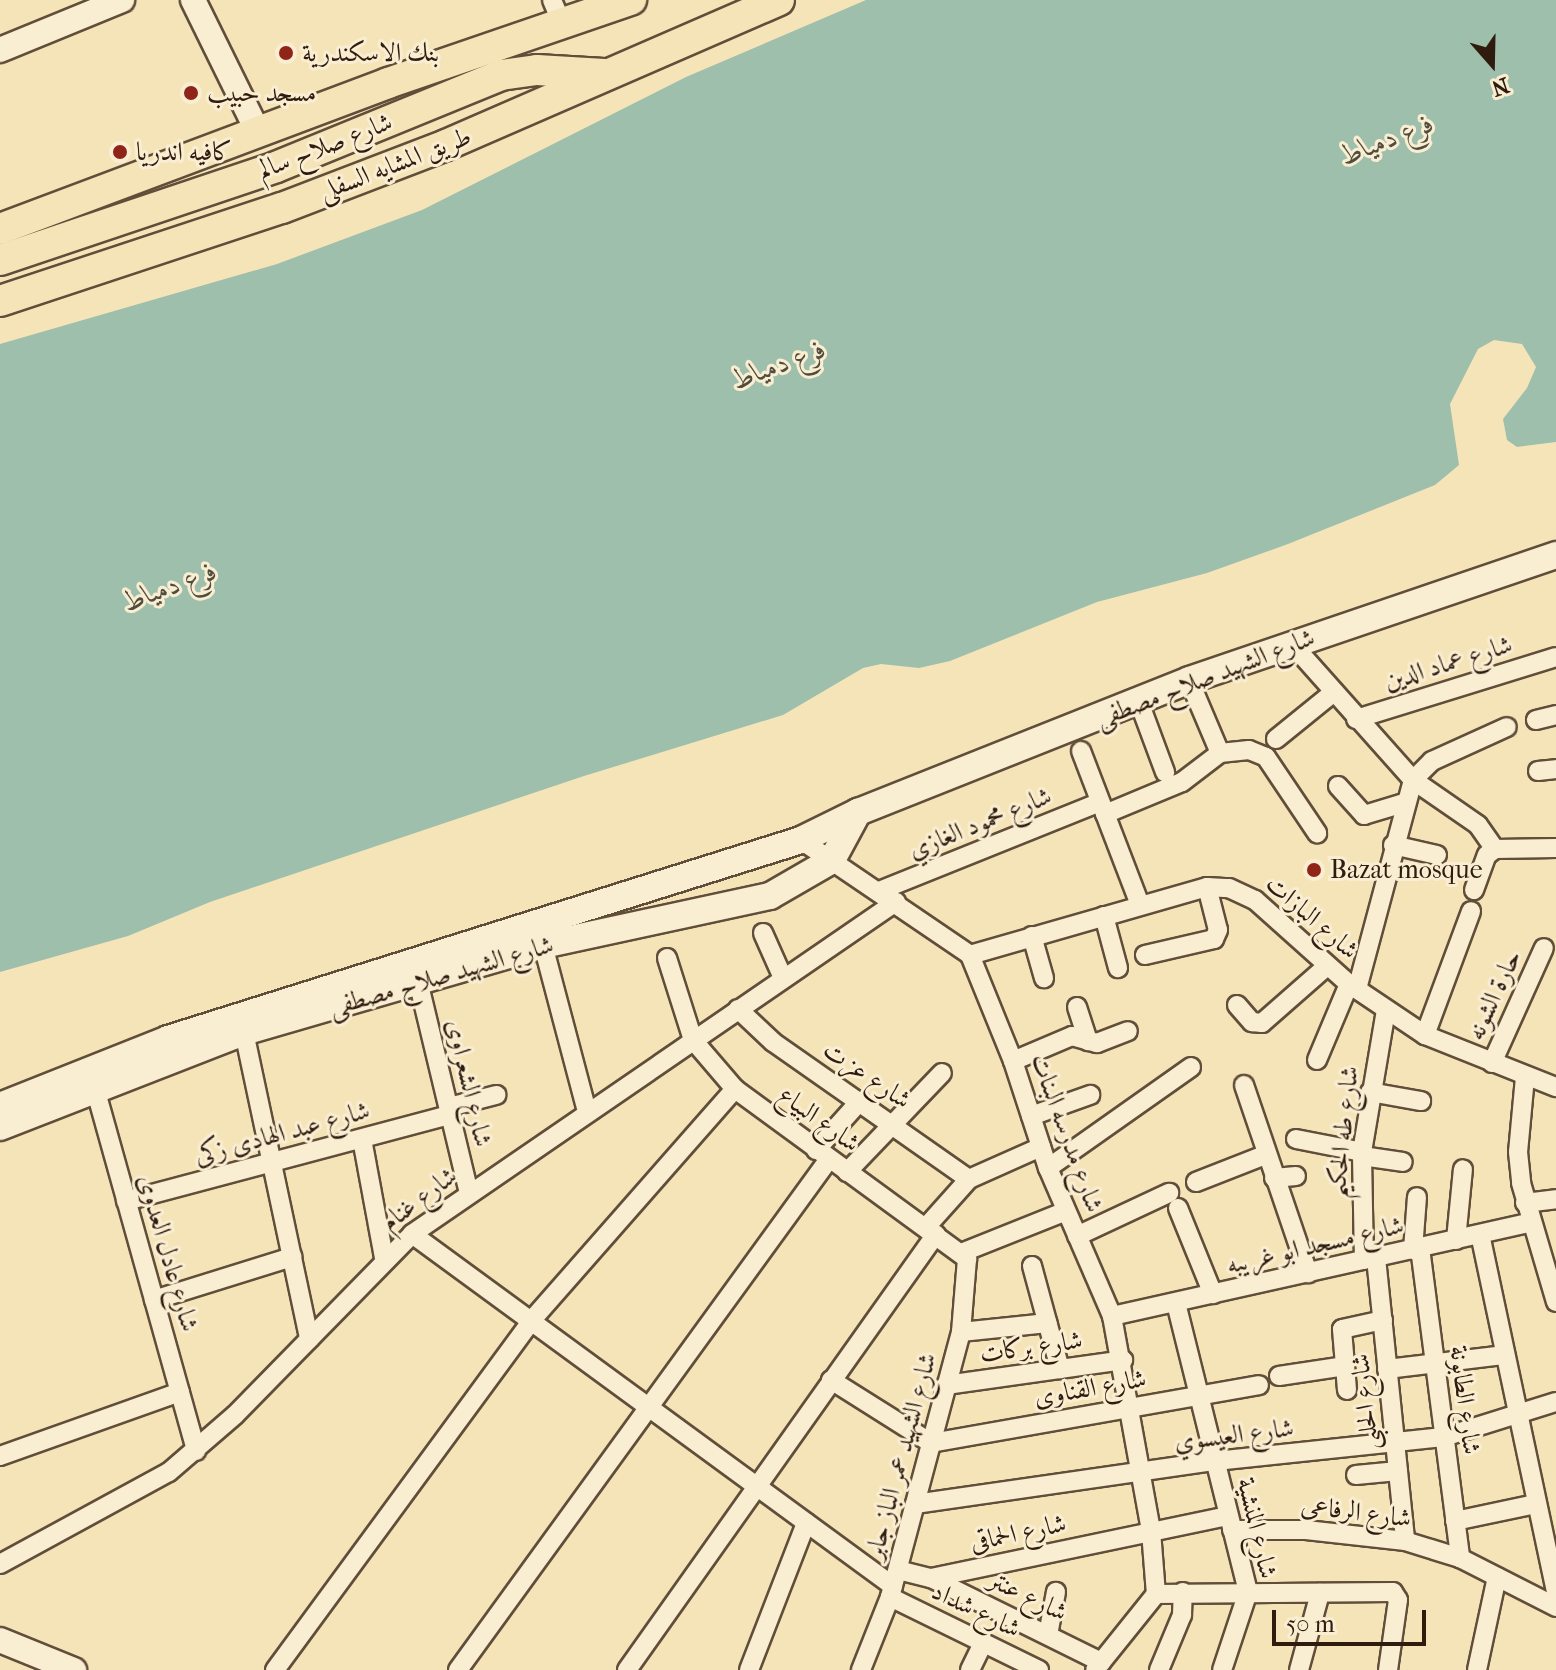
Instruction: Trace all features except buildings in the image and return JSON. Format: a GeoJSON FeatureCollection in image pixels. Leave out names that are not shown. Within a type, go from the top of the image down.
{"type":"FeatureCollection","features":[{"type":"Feature","properties":{"kind":"main road"},"geometry":{"type":"LineString","coordinates":[[0,229],[258,132],[557,13],[631,0]]}},
{"type":"Feature","properties":{"kind":"main road","name":"طريق المشايه السفلى"},"geometry":{"type":"LineString","coordinates":[[0,301],[282,208],[446,145],[779,0]]}},
{"type":"Feature","properties":{"kind":"main road","name":"شارع صلاح سالم"},"geometry":{"type":"LineString","coordinates":[[0,260],[290,162],[501,75],[537,70],[608,74]]}},
{"type":"Feature","properties":{"kind":"main road"},"geometry":{"type":"LineString","coordinates":[[163,168],[176,201]]}},
{"type":"Feature","properties":{"kind":"main road","name":"شارع الشهيد صلاح مصطفى"},"geometry":{"type":"LineString","coordinates":[[0,1127],[92,1079],[263,1008],[801,840],[858,812],[1189,680],[1556,555]]}},
{"type":"Feature","properties":{"kind":"main road"},"geometry":{"type":"LineString","coordinates":[[832,860],[858,812]]}},
{"type":"Feature","properties":{"kind":"main road","name":"شارع الشهيد صلاح مصطفى"},"geometry":{"type":"LineString","coordinates":[[0,1106],[244,1032],[419,985],[543,945],[770,896],[832,860]]}},
{"type":"Feature","properties":{"kind":"street"},"geometry":{"type":"LineString","coordinates":[[0,50],[122,0]]}},
{"type":"Feature","properties":{"kind":"street"},"geometry":{"type":"LineString","coordinates":[[193,0],[258,132]]}},
{"type":"Feature","properties":{"kind":"street"},"geometry":{"type":"LineString","coordinates":[[1292,644],[1413,780],[1430,796],[1478,825],[1495,849]]}},
{"type":"Feature","properties":{"kind":"street","name":"شارع عماد الدين"},"geometry":{"type":"LineString","coordinates":[[1356,719],[1556,657]]}},
{"type":"Feature","properties":{"kind":"street"},"geometry":{"type":"LineString","coordinates":[[1189,680],[1220,753],[1249,750],[1266,757],[1317,833]]}},
{"type":"Feature","properties":{"kind":"street"},"geometry":{"type":"LineString","coordinates":[[1276,739],[1334,692]]}},
{"type":"Feature","properties":{"kind":"street"},"geometry":{"type":"LineString","coordinates":[[1139,702],[1165,772]]}},
{"type":"Feature","properties":{"kind":"street"},"geometry":{"type":"LineString","coordinates":[[1536,720],[1556,715]]}},
{"type":"Feature","properties":{"kind":"street"},"geometry":{"type":"LineString","coordinates":[[1317,1060],[1353,986],[1413,780],[1432,761],[1507,727]]}},
{"type":"Feature","properties":{"kind":"street"},"geometry":{"type":"LineString","coordinates":[[1081,751],[1140,905]]}},
{"type":"Feature","properties":{"kind":"street","name":"شارع محمود الغازي"},"geometry":{"type":"LineString","coordinates":[[879,891],[1182,782],[1220,753]]}},
{"type":"Feature","properties":{"kind":"street"},"geometry":{"type":"LineString","coordinates":[[1338,786],[1364,815],[1404,803]]}},
{"type":"Feature","properties":{"kind":"street"},"geometry":{"type":"LineString","coordinates":[[801,840],[970,955]]}},
{"type":"Feature","properties":{"kind":"street"},"geometry":{"type":"LineString","coordinates":[[1393,845],[1437,855]]}},
{"type":"Feature","properties":{"kind":"street"},"geometry":{"type":"LineString","coordinates":[[1474,890],[1487,855],[1495,849],[1556,848]]}},
{"type":"Feature","properties":{"kind":"street"},"geometry":{"type":"LineString","coordinates":[[1145,955],[1214,939],[1218,930],[1207,887]]}},
{"type":"Feature","properties":{"kind":"street","name":"شارع البازات"},"geometry":{"type":"LineString","coordinates":[[970,955],[1207,887],[1242,891],[1327,966],[1425,1035],[1556,1087]]}},
{"type":"Feature","properties":{"kind":"street","name":"شارع غنام"},"geometry":{"type":"LineString","coordinates":[[0,1564],[169,1472],[196,1451],[309,1339],[384,1258],[412,1234],[896,902]]}},
{"type":"Feature","properties":{"kind":"street"},"geometry":{"type":"LineString","coordinates":[[1425,1035],[1471,911]]}},
{"type":"Feature","properties":{"kind":"street"},"geometry":{"type":"LineString","coordinates":[[1104,916],[1118,968]]}},
{"type":"Feature","properties":{"kind":"street"},"geometry":{"type":"LineString","coordinates":[[763,933],[783,978]]}},
{"type":"Feature","properties":{"kind":"street"},"geometry":{"type":"LineString","coordinates":[[1032,936],[1044,978]]}},
{"type":"Feature","properties":{"kind":"street"},"geometry":{"type":"LineString","coordinates":[[543,945],[587,1112]]}},
{"type":"Feature","properties":{"kind":"street","name":"حارة الشونه"},"geometry":{"type":"LineString","coordinates":[[1492,1063],[1544,948]]}},
{"type":"Feature","properties":{"kind":"street","name":"شارع مدرسه البنات"},"geometry":{"type":"LineString","coordinates":[[970,955],[1013,1061],[1048,1168],[1112,1316],[1132,1408],[1151,1531],[1156,1594]]}},
{"type":"Feature","properties":{"kind":"street"},"geometry":{"type":"LineString","coordinates":[[667,958],[693,1040]]}},
{"type":"Feature","properties":{"kind":"street"},"geometry":{"type":"LineString","coordinates":[[1237,1005],[1252,1022],[1262,1023],[1327,966]]}},
{"type":"Feature","properties":{"kind":"street","name":"شارع الشعراوى"},"geometry":{"type":"LineString","coordinates":[[419,985],[469,1193]]}},
{"type":"Feature","properties":{"kind":"street"},"geometry":{"type":"LineString","coordinates":[[1077,1007],[1088,1041]]}},
{"type":"Feature","properties":{"kind":"street","name":"شارع عزت"},"geometry":{"type":"LineString","coordinates":[[738,1009],[773,1042],[969,1179]]}},
{"type":"Feature","properties":{"kind":"street","name":"شارع طه الحكيم"},"geometry":{"type":"LineString","coordinates":[[1370,1259],[1362,1154],[1386,1010]]}},
{"type":"Feature","properties":{"kind":"street"},"geometry":{"type":"LineString","coordinates":[[1013,1061],[1072,1036],[1088,1041],[1128,1031]]}},
{"type":"Feature","properties":{"kind":"street"},"geometry":{"type":"LineString","coordinates":[[244,1032],[309,1339]]}},
{"type":"Feature","properties":{"kind":"street","name":"شارع البياع"},"geometry":{"type":"LineString","coordinates":[[693,1040],[735,1089],[961,1253]]}},
{"type":"Feature","properties":{"kind":"street"},"geometry":{"type":"LineString","coordinates":[[1048,1168],[1191,1067]]}},
{"type":"Feature","properties":{"kind":"street"},"geometry":{"type":"LineString","coordinates":[[847,1172],[942,1073]]}},
{"type":"Feature","properties":{"kind":"street"},"geometry":{"type":"LineString","coordinates":[[1525,1077],[1518,1152],[1525,1203],[1529,1223],[1550,1266],[1556,1300]]}},
{"type":"Feature","properties":{"kind":"street","name":"شارع عادل العدوى"},"geometry":{"type":"LineString","coordinates":[[92,1079],[196,1451]]}},
{"type":"Feature","properties":{"kind":"street"},"geometry":{"type":"LineString","coordinates":[[1244,1085],[1265,1155],[1308,1273]]}},
{"type":"Feature","properties":{"kind":"street"},"geometry":{"type":"LineString","coordinates":[[275,1670],[531,1321],[735,1089]]}},
{"type":"Feature","properties":{"kind":"street"},"geometry":{"type":"LineString","coordinates":[[1370,1092],[1421,1101]]}},
{"type":"Feature","properties":{"kind":"street","name":"شارع عبد الهادى زكى"},"geometry":{"type":"LineString","coordinates":[[126,1201],[362,1139],[496,1095]]}},
{"type":"Feature","properties":{"kind":"street"},"geometry":{"type":"LineString","coordinates":[[1031,1116],[1090,1095]]}},
{"type":"Feature","properties":{"kind":"street"},"geometry":{"type":"LineString","coordinates":[[458,1670],[648,1406],[860,1101]]}},
{"type":"Feature","properties":{"kind":"street"},"geometry":{"type":"LineString","coordinates":[[362,1139],[384,1258]]}},
{"type":"Feature","properties":{"kind":"street"},"geometry":{"type":"LineString","coordinates":[[1296,1139],[1403,1162]]}},
{"type":"Feature","properties":{"kind":"street"},"geometry":{"type":"LineString","coordinates":[[627,1670],[969,1179],[1015,1154],[1041,1147]]}},
{"type":"Feature","properties":{"kind":"street"},"geometry":{"type":"LineString","coordinates":[[1196,1182],[1265,1155]]}},
{"type":"Feature","properties":{"kind":"street"},"geometry":{"type":"LineString","coordinates":[[1456,1240],[1463,1169]]}},
{"type":"Feature","properties":{"kind":"street"},"geometry":{"type":"LineString","coordinates":[[1274,1178],[1296,1176]]}},
{"type":"Feature","properties":{"kind":"street","name":"شارع الطابونة"},"geometry":{"type":"LineString","coordinates":[[1417,1197],[1416,1249],[1460,1558]]}},
{"type":"Feature","properties":{"kind":"street"},"geometry":{"type":"LineString","coordinates":[[1525,1203],[1556,1199]]}},
{"type":"Feature","properties":{"kind":"street"},"geometry":{"type":"LineString","coordinates":[[1077,1236],[1173,1200],[1213,1294]]}},
{"type":"Feature","properties":{"kind":"street"},"geometry":{"type":"LineString","coordinates":[[961,1253],[1066,1211]]}},
{"type":"Feature","properties":{"kind":"street","name":"شارع مسجد ابو غريبه"},"geometry":{"type":"LineString","coordinates":[[1112,1316],[1529,1223]]}},
{"type":"Feature","properties":{"kind":"street"},"geometry":{"type":"LineString","coordinates":[[412,1234],[894,1584]]}},
{"type":"Feature","properties":{"kind":"street"},"geometry":{"type":"LineString","coordinates":[[1480,1234],[1556,1591]]}},
{"type":"Feature","properties":{"kind":"street","name":"شارع الشهيد عمر الباز جابر"},"geometry":{"type":"LineString","coordinates":[[861,1670],[894,1584],[961,1332],[969,1267],[961,1253]]}},
{"type":"Feature","properties":{"kind":"street"},"geometry":{"type":"LineString","coordinates":[[154,1300],[292,1257]]}},
{"type":"Feature","properties":{"kind":"street","name":"شارع الحلبى"},"geometry":{"type":"LineString","coordinates":[[1370,1259],[1383,1320],[1405,1541]]}},
{"type":"Feature","properties":{"kind":"street"},"geometry":{"type":"LineString","coordinates":[[1032,1266],[1060,1369]]}},
{"type":"Feature","properties":{"kind":"street","name":"شارع المنشية"},"geometry":{"type":"LineString","coordinates":[[1176,1303],[1248,1592],[1222,1670]]}},
{"type":"Feature","properties":{"kind":"street"},"geometry":{"type":"LineString","coordinates":[[1347,1390],[1344,1327],[1383,1320]]}},
{"type":"Feature","properties":{"kind":"street"},"geometry":{"type":"LineString","coordinates":[[961,1332],[1048,1323]]}},
{"type":"Feature","properties":{"kind":"street"},"geometry":{"type":"LineString","coordinates":[[1387,1369],[1505,1355]]}},
{"type":"Feature","properties":{"kind":"street","name":"شارع بركات"},"geometry":{"type":"LineString","coordinates":[[946,1385],[1123,1360]]}},
{"type":"Feature","properties":{"kind":"street"},"geometry":{"type":"LineString","coordinates":[[1279,1376],[1345,1366]]}},
{"type":"Feature","properties":{"kind":"street"},"geometry":{"type":"LineString","coordinates":[[831,1380],[931,1443]]}},
{"type":"Feature","properties":{"kind":"street","name":"شارع القناوى"},"geometry":{"type":"LineString","coordinates":[[931,1443],[1259,1385]]}},
{"type":"Feature","properties":{"kind":"street"},"geometry":{"type":"LineString","coordinates":[[0,1456],[180,1392]]}},
{"type":"Feature","properties":{"kind":"street","name":"شارع العيسوي"},"geometry":{"type":"LineString","coordinates":[[915,1504],[1142,1474],[1215,1461],[1444,1437],[1556,1402]]}},
{"type":"Feature","properties":{"kind":"street"},"geometry":{"type":"LineString","coordinates":[[1356,1475],[1398,1471]]}},
{"type":"Feature","properties":{"kind":"street"},"geometry":{"type":"LineString","coordinates":[[1455,1521],[1536,1504]]}},
{"type":"Feature","properties":{"kind":"street"},"geometry":{"type":"LineString","coordinates":[[749,1670],[806,1523]]}},
{"type":"Feature","properties":{"kind":"street","name":"شارع الرفاعى"},"geometry":{"type":"LineString","coordinates":[[1151,1531],[1230,1523],[1405,1541],[1460,1558],[1556,1607]]}},
{"type":"Feature","properties":{"kind":"street","name":"شارع الحماقى"},"geometry":{"type":"LineString","coordinates":[[894,1584],[1151,1531]]}},
{"type":"Feature","properties":{"kind":"street"},"geometry":{"type":"LineString","coordinates":[[1477,1670],[1497,1577]]}},
{"type":"Feature","properties":{"kind":"street","name":"شارع عنتر"},"geometry":{"type":"LineString","coordinates":[[931,1578],[1048,1635],[1098,1666]]}},
{"type":"Feature","properties":{"kind":"street","name":"شارع شداد"},"geometry":{"type":"LineString","coordinates":[[894,1584],[983,1643],[1039,1670]]}},
{"type":"Feature","properties":{"kind":"street"},"geometry":{"type":"LineString","coordinates":[[1048,1635],[1056,1592]]}},
{"type":"Feature","properties":{"kind":"street"},"geometry":{"type":"LineString","coordinates":[[1159,1670],[1182,1615],[1183,1592]]}},
{"type":"Feature","properties":{"kind":"street"},"geometry":{"type":"LineString","coordinates":[[1098,1666],[1156,1594],[1393,1592],[1398,1600],[1388,1670]]}},
{"type":"Feature","properties":{"kind":"street"},"geometry":{"type":"LineString","coordinates":[[1299,1670],[1320,1593]]}},
{"type":"Feature","properties":{"kind":"street"},"geometry":{"type":"LineString","coordinates":[[0,1640],[74,1670]]}},
{"type":"Feature","properties":{"kind":"street"},"geometry":{"type":"LineString","coordinates":[[970,1670],[983,1643]]}},
{"type":"Feature","properties":{"kind":"water","name":"فرع دمياط"},"geometry":{"type":"Polygon","coordinates":[[[866,0],[1556,0],[1556,442],[1517,447],[1507,440],[1503,419],[1527,388],[1536,367],[1522,344],[1494,340],[1478,349],[1450,404],[1459,465],[1435,485],[1207,573],[1097,602],[950,661],[919,668],[881,664],[863,668],[783,715],[584,776],[210,902],[128,936],[0,972],[0,344],[277,264],[422,210],[686,77],[866,0]]]}},
{"type":"Feature","properties":{"kind":"place","name":"بنك الاسكندرية"},"geometry":{"type":"Point","coordinates":[286,53]}},
{"type":"Feature","properties":{"kind":"place","name":"مسجد حبيب"},"geometry":{"type":"Point","coordinates":[191,93]}},
{"type":"Feature","properties":{"kind":"place","name":"كافيه اندريا"},"geometry":{"type":"Point","coordinates":[120,152]}},
{"type":"Feature","properties":{"kind":"place","name":"Bazat mosque"},"geometry":{"type":"Point","coordinates":[1314,870]}}]}
